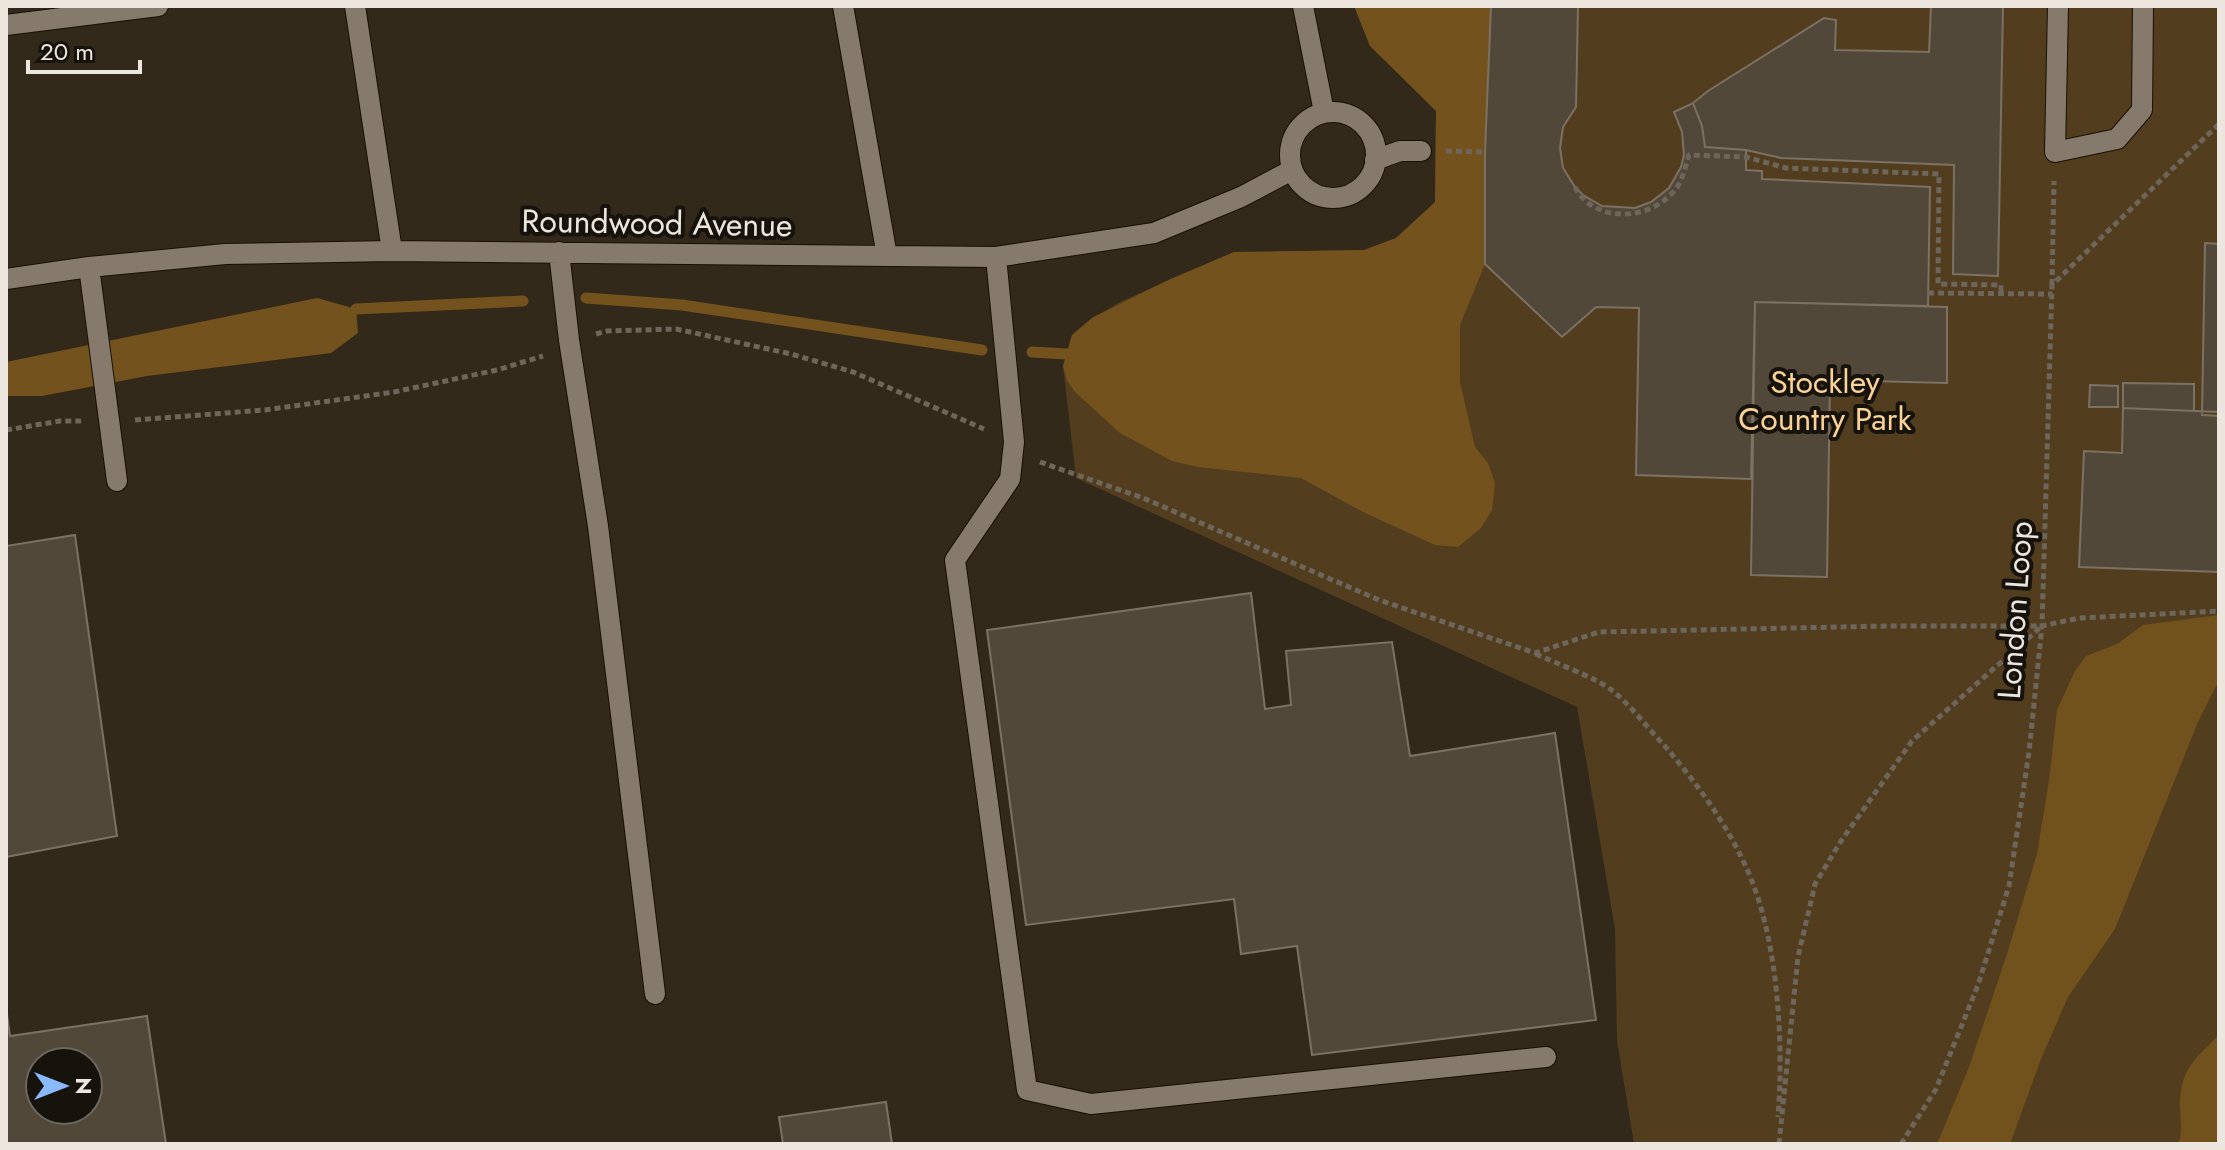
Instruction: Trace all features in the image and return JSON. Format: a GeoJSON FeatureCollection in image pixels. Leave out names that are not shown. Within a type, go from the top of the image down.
{"type":"FeatureCollection","features":[{"type":"Feature","properties":{"kind":"street"},"geometry":{"type":"LineString","coordinates":[[6,25],[158,6]]}},
{"type":"Feature","properties":{"kind":"street"},"geometry":{"type":"LineString","coordinates":[[355,6],[392,251]]}},
{"type":"Feature","properties":{"kind":"street"},"geometry":{"type":"LineString","coordinates":[[843,6],[887,256]]}},
{"type":"Feature","properties":{"kind":"street"},"geometry":{"type":"LineString","coordinates":[[1303,6],[1324,112]]}},
{"type":"Feature","properties":{"kind":"street"},"geometry":{"type":"LineString","coordinates":[[2058,6],[2055,152],[2117,139],[2142,110],[2143,6]]}},
{"type":"Feature","properties":{"kind":"street"},"geometry":{"type":"LineString","coordinates":[[1324,112],[1337,112],[1362,123],[1375,147],[1371,174],[1363,185],[1351,194],[1337,198],[1310,192],[1292,170],[1292,141],[1299,128],[1310,118],[1324,112]]}},
{"type":"Feature","properties":{"kind":"street"},"geometry":{"type":"LineString","coordinates":[[1375,160],[1400,151],[1421,151]]}},
{"type":"Feature","properties":{"kind":"street","name":"Roundwood Avenue"},"geometry":{"type":"LineString","coordinates":[[6,279],[89,267],[225,254],[392,251],[996,257],[1154,233],[1241,197],[1292,170]]}},
{"type":"Feature","properties":{"kind":"street"},"geometry":{"type":"LineString","coordinates":[[559,252],[569,340],[598,526],[655,994]]}},
{"type":"Feature","properties":{"kind":"street"},"geometry":{"type":"LineString","coordinates":[[996,257],[1014,442],[1010,479],[955,560],[1027,1090],[1091,1104],[1546,1057]]}},
{"type":"Feature","properties":{"kind":"street"},"geometry":{"type":"LineString","coordinates":[[89,267],[117,481]]}},
{"type":"Feature","properties":{"kind":"path"},"geometry":{"type":"LineString","coordinates":[[2052,285],[2219,124]]}},
{"type":"Feature","properties":{"kind":"path"},"geometry":{"type":"LineString","coordinates":[[1421,151],[1485,152]]}},
{"type":"Feature","properties":{"kind":"path","name":"London Loop"},"geometry":{"type":"LineString","coordinates":[[1901,1144],[1936,1089],[1978,985],[2009,886],[2029,752],[2042,626],[2055,152]]}},
{"type":"Feature","properties":{"kind":"path"},"geometry":{"type":"LineString","coordinates":[[1575,187],[1583,200],[1593,207],[1621,214],[1648,209],[1672,193],[1682,177],[1689,155],[1746,157],[1786,168],[1939,174],[1938,284],[2001,285],[2001,294]]}},
{"type":"Feature","properties":{"kind":"path"},"geometry":{"type":"LineString","coordinates":[[1928,293],[2052,294]]}},
{"type":"Feature","properties":{"kind":"path"},"geometry":{"type":"LineString","coordinates":[[1777,1144],[1798,957],[1815,884],[1841,841],[1912,741],[2042,626],[2079,618],[2219,611]]}},
{"type":"Feature","properties":{"kind":"path"},"geometry":{"type":"LineString","coordinates":[[1535,653],[1611,690],[1621,699],[1702,791],[1746,865],[1760,902],[1780,1026],[1777,1144]]}},
{"type":"Feature","properties":{"kind":"green space","name":"Stockley Country Park"},"geometry":{"type":"Polygon","coordinates":[[[1354,6],[2219,6],[2219,1144],[1634,1144],[1617,1041],[1615,929],[1577,707],[1076,478],[1063,366],[1072,335],[1092,318],[1122,301],[1234,252],[1365,250],[1396,238],[1435,203],[1436,110],[1370,46],[1354,6]]]}},
{"type":"Feature","properties":{"kind":"shaded area"},"geometry":{"type":"Polygon","coordinates":[[[1354,6],[1491,6],[1485,152],[1485,264],[1460,325],[1460,382],[1475,447],[1488,463],[1495,483],[1492,510],[1481,528],[1458,547],[1435,545],[1363,512],[1301,478],[1198,467],[1172,461],[1120,433],[1075,392],[1063,366],[1072,335],[1092,318],[1166,281],[1234,252],[1364,250],[1396,238],[1435,202],[1436,111],[1370,46],[1354,6]]]}},
{"type":"Feature","properties":{"kind":"shaded area"},"geometry":{"type":"Polygon","coordinates":[[[317,298],[356,309],[358,333],[331,353],[147,376],[42,396],[6,396],[6,362],[317,298]]]}},
{"type":"Feature","properties":{"kind":"shaded area"},"geometry":{"type":"Polygon","coordinates":[[[2219,615],[2219,680],[2198,722],[2115,929],[2068,997],[2010,1144],[1937,1144],[1969,1067],[2037,854],[2057,710],[2075,671],[2086,656],[2117,644],[2143,625],[2219,615]]]}},
{"type":"Feature","properties":{"kind":"shaded area"},"geometry":{"type":"Polygon","coordinates":[[[2219,1035],[2219,1144],[2178,1144],[2184,1078],[2192,1063],[2219,1035]]]}},
{"type":"Feature","properties":{"kind":"building"},"geometry":{"type":"Polygon","coordinates":[[[1491,6],[1578,6],[1576,107],[1563,127],[1560,148],[1563,168],[1575,187],[1602,206],[1635,208],[1651,202],[1669,188],[1684,155],[1682,132],[1674,112],[1693,103],[1702,126],[1705,147],[1746,150],[1746,170],[1762,171],[1762,179],[1930,187],[1928,306],[1755,302],[1751,479],[1636,475],[1639,308],[1596,307],[1562,337],[1485,264],[1485,152],[1491,6]]]}},
{"type":"Feature","properties":{"kind":"building"},"geometry":{"type":"Polygon","coordinates":[[[1931,6],[2003,6],[1998,276],[1953,274],[1954,165],[1781,158],[1746,150],[1705,147],[1702,126],[1693,103],[1824,18],[1836,20],[1835,50],[1929,52],[1931,6]]]}},
{"type":"Feature","properties":{"kind":"building"},"geometry":{"type":"Polygon","coordinates":[[[2205,243],[2219,244],[2219,416],[2202,415],[2205,243]]]}},
{"type":"Feature","properties":{"kind":"building"},"geometry":{"type":"Polygon","coordinates":[[[1755,302],[1947,307],[1947,383],[1830,380],[1827,577],[1751,575],[1755,302]]]}},
{"type":"Feature","properties":{"kind":"building"},"geometry":{"type":"Polygon","coordinates":[[[2123,383],[2194,384],[2194,411],[2123,408],[2123,383]]]}},
{"type":"Feature","properties":{"kind":"building"},"geometry":{"type":"Polygon","coordinates":[[[2090,385],[2118,386],[2118,407],[2089,407],[2090,385]]]}},
{"type":"Feature","properties":{"kind":"building"},"geometry":{"type":"Polygon","coordinates":[[[2123,408],[2219,412],[2219,572],[2079,567],[2084,451],[2122,453],[2123,408]]]}},
{"type":"Feature","properties":{"kind":"building"},"geometry":{"type":"Polygon","coordinates":[[[75,535],[117,836],[6,857],[6,546],[75,535]]]}},
{"type":"Feature","properties":{"kind":"building"},"geometry":{"type":"Polygon","coordinates":[[[1251,593],[1265,709],[1291,705],[1286,651],[1392,642],[1410,756],[1555,733],[1596,1020],[1312,1055],[1297,946],[1241,954],[1234,899],[1026,925],[987,630],[1251,593]]]}},
{"type":"Feature","properties":{"kind":"building"},"geometry":{"type":"Polygon","coordinates":[[[6,1007],[10,1036],[147,1016],[166,1144],[6,1144],[6,1007]]]}},
{"type":"Feature","properties":{"kind":"building"},"geometry":{"type":"Polygon","coordinates":[[[886,1102],[892,1144],[783,1144],[779,1117],[886,1102]]]}},
{"type":"Feature","properties":{"kind":"waterway"},"geometry":{"type":"LineString","coordinates":[[586,298],[682,305],[982,350]]}},
{"type":"Feature","properties":{"kind":"waterway"},"geometry":{"type":"LineString","coordinates":[[356,309],[523,301]]}},
{"type":"Feature","properties":{"kind":"waterway"},"geometry":{"type":"LineString","coordinates":[[1032,352],[1067,354]]}}]}
